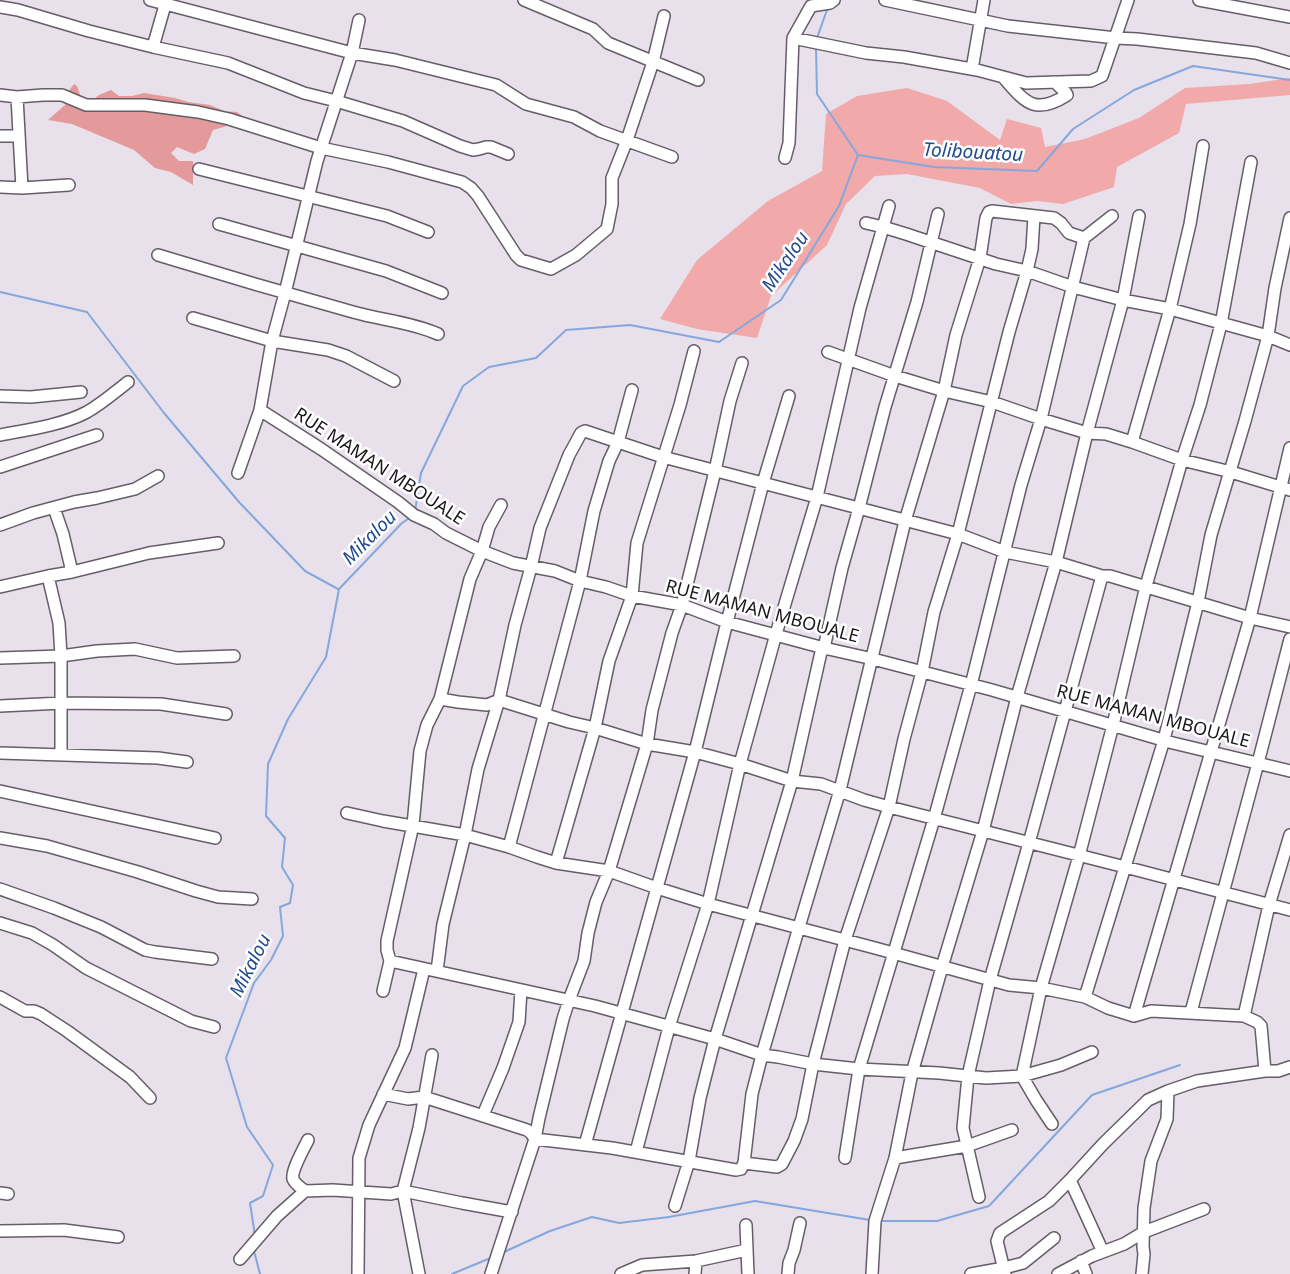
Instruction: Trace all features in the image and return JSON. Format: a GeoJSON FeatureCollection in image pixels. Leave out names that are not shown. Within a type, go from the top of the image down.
{"type":"FeatureCollection","features":[{"type":"Feature","properties":{"kind":"street"},"geometry":{"type":"LineString","coordinates":[[150,0],[352,53],[395,60],[496,85],[526,104],[574,117],[600,131],[672,157]]}},
{"type":"Feature","properties":{"kind":"street"},"geometry":{"type":"LineString","coordinates":[[524,0],[593,29],[608,43],[698,80]]}},
{"type":"Feature","properties":{"kind":"street"},"geometry":{"type":"LineString","coordinates":[[785,158],[789,143],[793,38],[811,6],[830,3],[834,0]]}},
{"type":"Feature","properties":{"kind":"street"},"geometry":{"type":"LineString","coordinates":[[885,0],[1008,26],[1116,38],[1137,38],[1256,53],[1290,63]]}},
{"type":"Feature","properties":{"kind":"street"},"geometry":{"type":"LineString","coordinates":[[972,69],[984,0]]}},
{"type":"Feature","properties":{"kind":"street"},"geometry":{"type":"LineString","coordinates":[[793,38],[866,53],[904,57],[972,69],[1026,83],[1091,81],[1102,76],[1128,0]]}},
{"type":"Feature","properties":{"kind":"street"},"geometry":{"type":"LineString","coordinates":[[1199,0],[1290,17]]}},
{"type":"Feature","properties":{"kind":"street"},"geometry":{"type":"LineString","coordinates":[[153,47],[165,4]]}},
{"type":"Feature","properties":{"kind":"street"},"geometry":{"type":"LineString","coordinates":[[0,7],[18,10],[153,47],[228,63],[304,93],[403,121],[460,146],[473,150],[491,147],[508,154]]}},
{"type":"Feature","properties":{"kind":"street"},"geometry":{"type":"LineString","coordinates":[[0,95],[17,97],[62,95],[86,105],[146,105],[198,112],[229,119],[321,148],[388,162],[462,182],[478,196],[521,260],[551,269],[576,255],[607,229],[612,204],[612,178],[653,62],[664,16]]}},
{"type":"Feature","properties":{"kind":"street"},"geometry":{"type":"LineString","coordinates":[[238,473],[260,410],[272,341],[321,148],[352,53],[360,20]]}},
{"type":"Feature","properties":{"kind":"street"},"geometry":{"type":"LineString","coordinates":[[1003,77],[1019,96],[1036,106],[1046,105],[1067,96],[1055,82]]}},
{"type":"Feature","properties":{"kind":"street"},"geometry":{"type":"LineString","coordinates":[[17,97],[22,188]]}},
{"type":"Feature","properties":{"kind":"street"},"geometry":{"type":"LineString","coordinates":[[0,136],[19,136]]}},
{"type":"Feature","properties":{"kind":"street"},"geometry":{"type":"LineString","coordinates":[[1132,442],[1170,309],[1190,224],[1203,146]]}},
{"type":"Feature","properties":{"kind":"street"},"geometry":{"type":"LineString","coordinates":[[1052,1124],[1022,1076],[1041,988],[1079,856],[1146,586],[1182,460],[1200,405],[1221,324],[1251,162]]}},
{"type":"Feature","properties":{"kind":"street"},"geometry":{"type":"LineString","coordinates":[[199,169],[387,216],[428,232]]}},
{"type":"Feature","properties":{"kind":"street"},"geometry":{"type":"LineString","coordinates":[[0,187],[22,188],[69,185]]}},
{"type":"Feature","properties":{"kind":"street"},"geometry":{"type":"LineString","coordinates":[[636,1152],[669,1027],[708,904],[740,764],[817,497],[866,283],[889,206]]}},
{"type":"Feature","properties":{"kind":"street"},"geometry":{"type":"LineString","coordinates":[[383,1094],[408,1099],[424,1097],[527,1130],[535,1139],[612,1148],[736,1170],[741,1169],[744,1163],[752,1094],[762,1055],[840,790],[905,521],[944,391],[956,335],[980,258],[986,218],[989,212],[992,211],[1054,218],[1061,223],[1069,234],[1084,238]]}},
{"type":"Feature","properties":{"kind":"street"},"geometry":{"type":"LineString","coordinates":[[675,1206],[689,1161],[700,1098],[715,1040],[792,781],[842,568],[885,407],[917,302],[938,214]]}},
{"type":"Feature","properties":{"kind":"street"},"geometry":{"type":"LineString","coordinates":[[744,1163],[777,1167],[782,1164],[794,1141],[802,1119],[813,1064],[845,940],[889,808],[904,739],[922,672],[934,612],[958,534],[1009,332],[1027,272],[1032,249],[1034,216]]}},
{"type":"Feature","properties":{"kind":"street"},"geometry":{"type":"LineString","coordinates":[[845,1158],[858,1070],[934,819],[972,685],[1021,485],[1041,419],[1084,238],[1112,216]]}},
{"type":"Feature","properties":{"kind":"street"},"geometry":{"type":"LineString","coordinates":[[872,1274],[875,1221],[895,1158],[912,1073],[983,831],[1017,697],[1056,562],[1087,433],[1123,300],[1139,216]]}},
{"type":"Feature","properties":{"kind":"street"},"geometry":{"type":"LineString","coordinates":[[1085,997],[1164,740],[1198,602],[1211,535],[1231,472],[1268,336],[1275,288],[1290,218]]}},
{"type":"Feature","properties":{"kind":"street"},"geometry":{"type":"LineString","coordinates":[[866,223],[1072,287],[1123,300],[1170,309],[1268,336],[1290,345]]}},
{"type":"Feature","properties":{"kind":"street"},"geometry":{"type":"LineString","coordinates":[[219,224],[386,271],[442,293]]}},
{"type":"Feature","properties":{"kind":"street"},"geometry":{"type":"LineString","coordinates":[[158,255],[285,293],[368,316],[424,328],[438,334]]}},
{"type":"Feature","properties":{"kind":"street"},"geometry":{"type":"LineString","coordinates":[[194,318],[272,341],[328,350],[346,356],[394,381]]}},
{"type":"Feature","properties":{"kind":"street"},"geometry":{"type":"LineString","coordinates":[[556,863],[595,728],[610,661],[632,596],[637,543],[680,405],[694,352]]}},
{"type":"Feature","properties":{"kind":"street"},"geometry":{"type":"LineString","coordinates":[[828,352],[944,391],[992,402],[1087,433],[1106,434],[1182,460],[1231,472],[1285,489]]}},
{"type":"Feature","properties":{"kind":"street"},"geometry":{"type":"LineString","coordinates":[[490,1274],[535,1139],[569,1000],[584,961],[588,933],[596,902],[609,871],[647,744],[652,710],[672,633],[682,605],[728,410],[742,363]]}},
{"type":"Feature","properties":{"kind":"street"},"geometry":{"type":"LineString","coordinates":[[0,435],[68,420],[87,412],[128,382]]}},
{"type":"Feature","properties":{"kind":"street"},"geometry":{"type":"LineString","coordinates":[[509,847],[580,581],[594,511],[609,461],[618,442],[632,390]]}},
{"type":"Feature","properties":{"kind":"street"},"geometry":{"type":"LineString","coordinates":[[0,396],[31,397],[81,392]]}},
{"type":"Feature","properties":{"kind":"street"},"geometry":{"type":"LineString","coordinates":[[585,1146],[695,752],[763,483],[789,396]]}},
{"type":"Feature","properties":{"kind":"street","name":"RUE MAMAN MBOUALE"},"geometry":{"type":"LineString","coordinates":[[260,410],[329,454],[414,515],[434,524],[446,533],[482,552],[513,563],[555,571],[580,581],[632,596],[682,605],[727,622],[1017,697],[1164,740],[1290,771]]}},
{"type":"Feature","properties":{"kind":"street"},"geometry":{"type":"LineString","coordinates":[[437,971],[443,924],[478,769],[499,700],[514,624],[531,567],[540,528],[569,455],[581,433],[590,432],[663,457],[958,534],[1005,552],[1056,562],[1102,576],[1110,576],[1250,618],[1290,627]]}},
{"type":"Feature","properties":{"kind":"street"},"geometry":{"type":"LineString","coordinates":[[0,466],[97,435]]}},
{"type":"Feature","properties":{"kind":"street"},"geometry":{"type":"LineString","coordinates":[[1134,1016],[1250,618],[1285,489],[1290,448]]}},
{"type":"Feature","properties":{"kind":"street"},"geometry":{"type":"LineString","coordinates":[[0,525],[54,508],[135,489],[158,476]]}},
{"type":"Feature","properties":{"kind":"street"},"geometry":{"type":"LineString","coordinates":[[383,992],[390,961],[387,941],[413,825],[420,752],[428,725],[440,699],[470,579],[482,552],[489,528],[501,505]]}},
{"type":"Feature","properties":{"kind":"street"},"geometry":{"type":"LineString","coordinates":[[54,508],[63,534],[72,572]]}},
{"type":"Feature","properties":{"kind":"street"},"geometry":{"type":"LineString","coordinates":[[0,587],[149,553],[218,543]]}},
{"type":"Feature","properties":{"kind":"street"},"geometry":{"type":"LineString","coordinates":[[48,576],[59,623],[62,703],[60,754]]}},
{"type":"Feature","properties":{"kind":"street"},"geometry":{"type":"LineString","coordinates":[[980,1197],[963,1122],[968,1076],[990,980],[1102,576]]}},
{"type":"Feature","properties":{"kind":"street"},"geometry":{"type":"LineString","coordinates":[[1191,1012],[1290,639]]}},
{"type":"Feature","properties":{"kind":"street"},"geometry":{"type":"LineString","coordinates":[[0,658],[61,656],[96,651],[135,649],[177,658],[234,656]]}},
{"type":"Feature","properties":{"kind":"street"},"geometry":{"type":"LineString","coordinates":[[440,699],[487,704],[499,700],[647,744],[695,752],[792,781],[821,784],[889,808],[1290,910]]}},
{"type":"Feature","properties":{"kind":"street"},"geometry":{"type":"LineString","coordinates":[[0,706],[62,703],[161,704],[226,714]]}},
{"type":"Feature","properties":{"kind":"street"},"geometry":{"type":"LineString","coordinates":[[0,753],[158,758],[187,762]]}},
{"type":"Feature","properties":{"kind":"street"},"geometry":{"type":"LineString","coordinates":[[0,791],[215,838]]}},
{"type":"Feature","properties":{"kind":"street"},"geometry":{"type":"LineString","coordinates":[[347,813],[464,835],[509,847],[556,863],[609,871],[708,904],[1009,985],[1041,988],[1085,997],[1108,1008],[1134,1016],[1151,1011],[1244,1016],[1261,1026],[1265,1071]]}},
{"type":"Feature","properties":{"kind":"street"},"geometry":{"type":"LineString","coordinates":[[1244,1016],[1270,905],[1290,835]]}},
{"type":"Feature","properties":{"kind":"street"},"geometry":{"type":"LineString","coordinates":[[0,838],[64,850],[218,897],[252,899]]}},
{"type":"Feature","properties":{"kind":"street"},"geometry":{"type":"LineString","coordinates":[[0,889],[101,927],[146,950],[212,958]]}},
{"type":"Feature","properties":{"kind":"street"},"geometry":{"type":"LineString","coordinates":[[0,922],[32,933],[86,968],[191,1021],[214,1027]]}},
{"type":"Feature","properties":{"kind":"street"},"geometry":{"type":"LineString","coordinates":[[390,961],[622,1013],[762,1055],[858,1070],[939,1073],[986,1078],[1022,1076],[1061,1065],[1092,1052]]}},
{"type":"Feature","properties":{"kind":"street"},"geometry":{"type":"LineString","coordinates":[[358,1274],[359,1158],[365,1137],[405,1048],[424,969]]}},
{"type":"Feature","properties":{"kind":"street"},"geometry":{"type":"LineString","coordinates":[[483,1116],[503,1068],[519,1022],[521,990]]}},
{"type":"Feature","properties":{"kind":"street"},"geometry":{"type":"LineString","coordinates":[[0,997],[25,1011],[34,1011],[41,1014],[67,1031],[130,1077],[150,1098]]}},
{"type":"Feature","properties":{"kind":"street"},"geometry":{"type":"LineString","coordinates":[[419,1274],[403,1191],[418,1128],[432,1055]]}},
{"type":"Feature","properties":{"kind":"street"},"geometry":{"type":"LineString","coordinates":[[1004,1271],[997,1241],[1000,1233],[1048,1201],[1148,1100],[1197,1081],[1265,1071],[1278,1071],[1290,1067]]}},
{"type":"Feature","properties":{"kind":"street"},"geometry":{"type":"LineString","coordinates":[[1142,1274],[1144,1208],[1151,1161],[1167,1119],[1168,1091]]}},
{"type":"Feature","properties":{"kind":"street"},"geometry":{"type":"LineString","coordinates":[[895,1158],[967,1146],[1012,1130]]}},
{"type":"Feature","properties":{"kind":"street"},"geometry":{"type":"LineString","coordinates":[[308,1140],[293,1173],[293,1180],[305,1191],[333,1190],[391,1194],[403,1191],[512,1212]]}},
{"type":"Feature","properties":{"kind":"street"},"geometry":{"type":"LineString","coordinates":[[1070,1180],[1103,1252]]}},
{"type":"Feature","properties":{"kind":"street"},"geometry":{"type":"LineString","coordinates":[[240,1259],[277,1216],[305,1191]]}},
{"type":"Feature","properties":{"kind":"street"},"geometry":{"type":"LineString","coordinates":[[1058,1274],[1081,1261],[1124,1244],[1144,1232],[1204,1210]]}},
{"type":"Feature","properties":{"kind":"street"},"geometry":{"type":"LineString","coordinates":[[788,1274],[789,1263],[800,1223]]}},
{"type":"Feature","properties":{"kind":"street"},"geometry":{"type":"LineString","coordinates":[[746,1225],[748,1274]]}},
{"type":"Feature","properties":{"kind":"street"},"geometry":{"type":"LineString","coordinates":[[0,1231],[64,1230],[118,1237]]}},
{"type":"Feature","properties":{"kind":"street"},"geometry":{"type":"LineString","coordinates":[[971,1274],[1004,1271],[1022,1263],[1054,1238]]}},
{"type":"Feature","properties":{"kind":"street"},"geometry":{"type":"LineString","coordinates":[[621,1274],[642,1265],[696,1261],[748,1250]]}},
{"type":"Feature","properties":{"kind":"street"},"geometry":{"type":"LineString","coordinates":[[695,1274],[696,1261]]}},
{"type":"Feature","properties":{"kind":"street"},"geometry":{"type":"LineString","coordinates":[[1081,1261],[1086,1274]]}},
{"type":"Feature","properties":{"kind":"shaded area"},"geometry":{"type":"Polygon","coordinates":[[[1290,78],[1290,95],[1186,104],[1179,133],[1117,167],[1114,187],[1063,204],[1037,201],[1011,204],[980,188],[907,174],[875,176],[846,204],[827,245],[771,296],[757,338],[697,329],[660,319],[697,260],[768,201],[822,171],[826,114],[857,96],[907,88],[947,101],[1000,140],[1007,119],[1041,128],[1045,147],[1085,139],[1139,118],[1185,88],[1249,84],[1290,78]]]}},
{"type":"Feature","properties":{"kind":"shaded area"},"geometry":{"type":"Polygon","coordinates":[[[74,84],[77,86],[81,97],[90,102],[99,95],[111,90],[119,96],[132,96],[144,93],[210,105],[224,111],[237,112],[245,118],[213,130],[205,149],[194,154],[177,147],[171,153],[179,161],[193,161],[193,185],[171,172],[155,168],[134,150],[72,124],[48,120],[66,104],[68,92],[74,84]]]}},
{"type":"Feature","properties":{"kind":"waterway","name":"Mikalou"},"geometry":{"type":"LineString","coordinates":[[817,38],[828,7]]}},
{"type":"Feature","properties":{"kind":"waterway","name":"Mikalou"},"geometry":{"type":"LineString","coordinates":[[816,48],[817,94],[858,155]]}},
{"type":"Feature","properties":{"kind":"waterway","name":"Tolibouatou"},"geometry":{"type":"LineString","coordinates":[[858,155],[934,167],[1037,171],[1073,129],[1134,90],[1193,66],[1290,80]]}},
{"type":"Feature","properties":{"kind":"waterway","name":"Mikalou"},"geometry":{"type":"LineString","coordinates":[[415,511],[421,473],[463,386],[489,367],[536,358],[566,330],[630,325],[719,342],[781,300],[839,206],[858,155]]}},
{"type":"Feature","properties":{"kind":"waterway"},"geometry":{"type":"LineString","coordinates":[[0,292],[87,312],[164,413],[239,502],[305,571],[338,589]]}},
{"type":"Feature","properties":{"kind":"waterway","name":"Mikalou"},"geometry":{"type":"LineString","coordinates":[[254,1236],[250,1203],[263,1196],[273,1165],[247,1127],[226,1058],[254,983],[271,960],[283,936],[280,907],[290,903],[293,885],[282,867],[285,838],[266,816],[268,764],[288,719],[326,657],[339,589],[402,523],[411,517]]}},
{"type":"Feature","properties":{"kind":"waterway"},"geometry":{"type":"LineString","coordinates":[[880,1221],[937,1221],[989,1206],[1092,1095],[1180,1065]]}},
{"type":"Feature","properties":{"kind":"waterway"},"geometry":{"type":"LineString","coordinates":[[504,1252],[550,1231],[592,1217],[619,1223],[669,1217],[755,1201],[870,1220]]}},
{"type":"Feature","properties":{"kind":"waterway","name":"Mikalou"},"geometry":{"type":"LineString","coordinates":[[254,1251],[260,1274]]}},
{"type":"Feature","properties":{"kind":"waterway"},"geometry":{"type":"LineString","coordinates":[[452,1274],[493,1257]]}}]}
